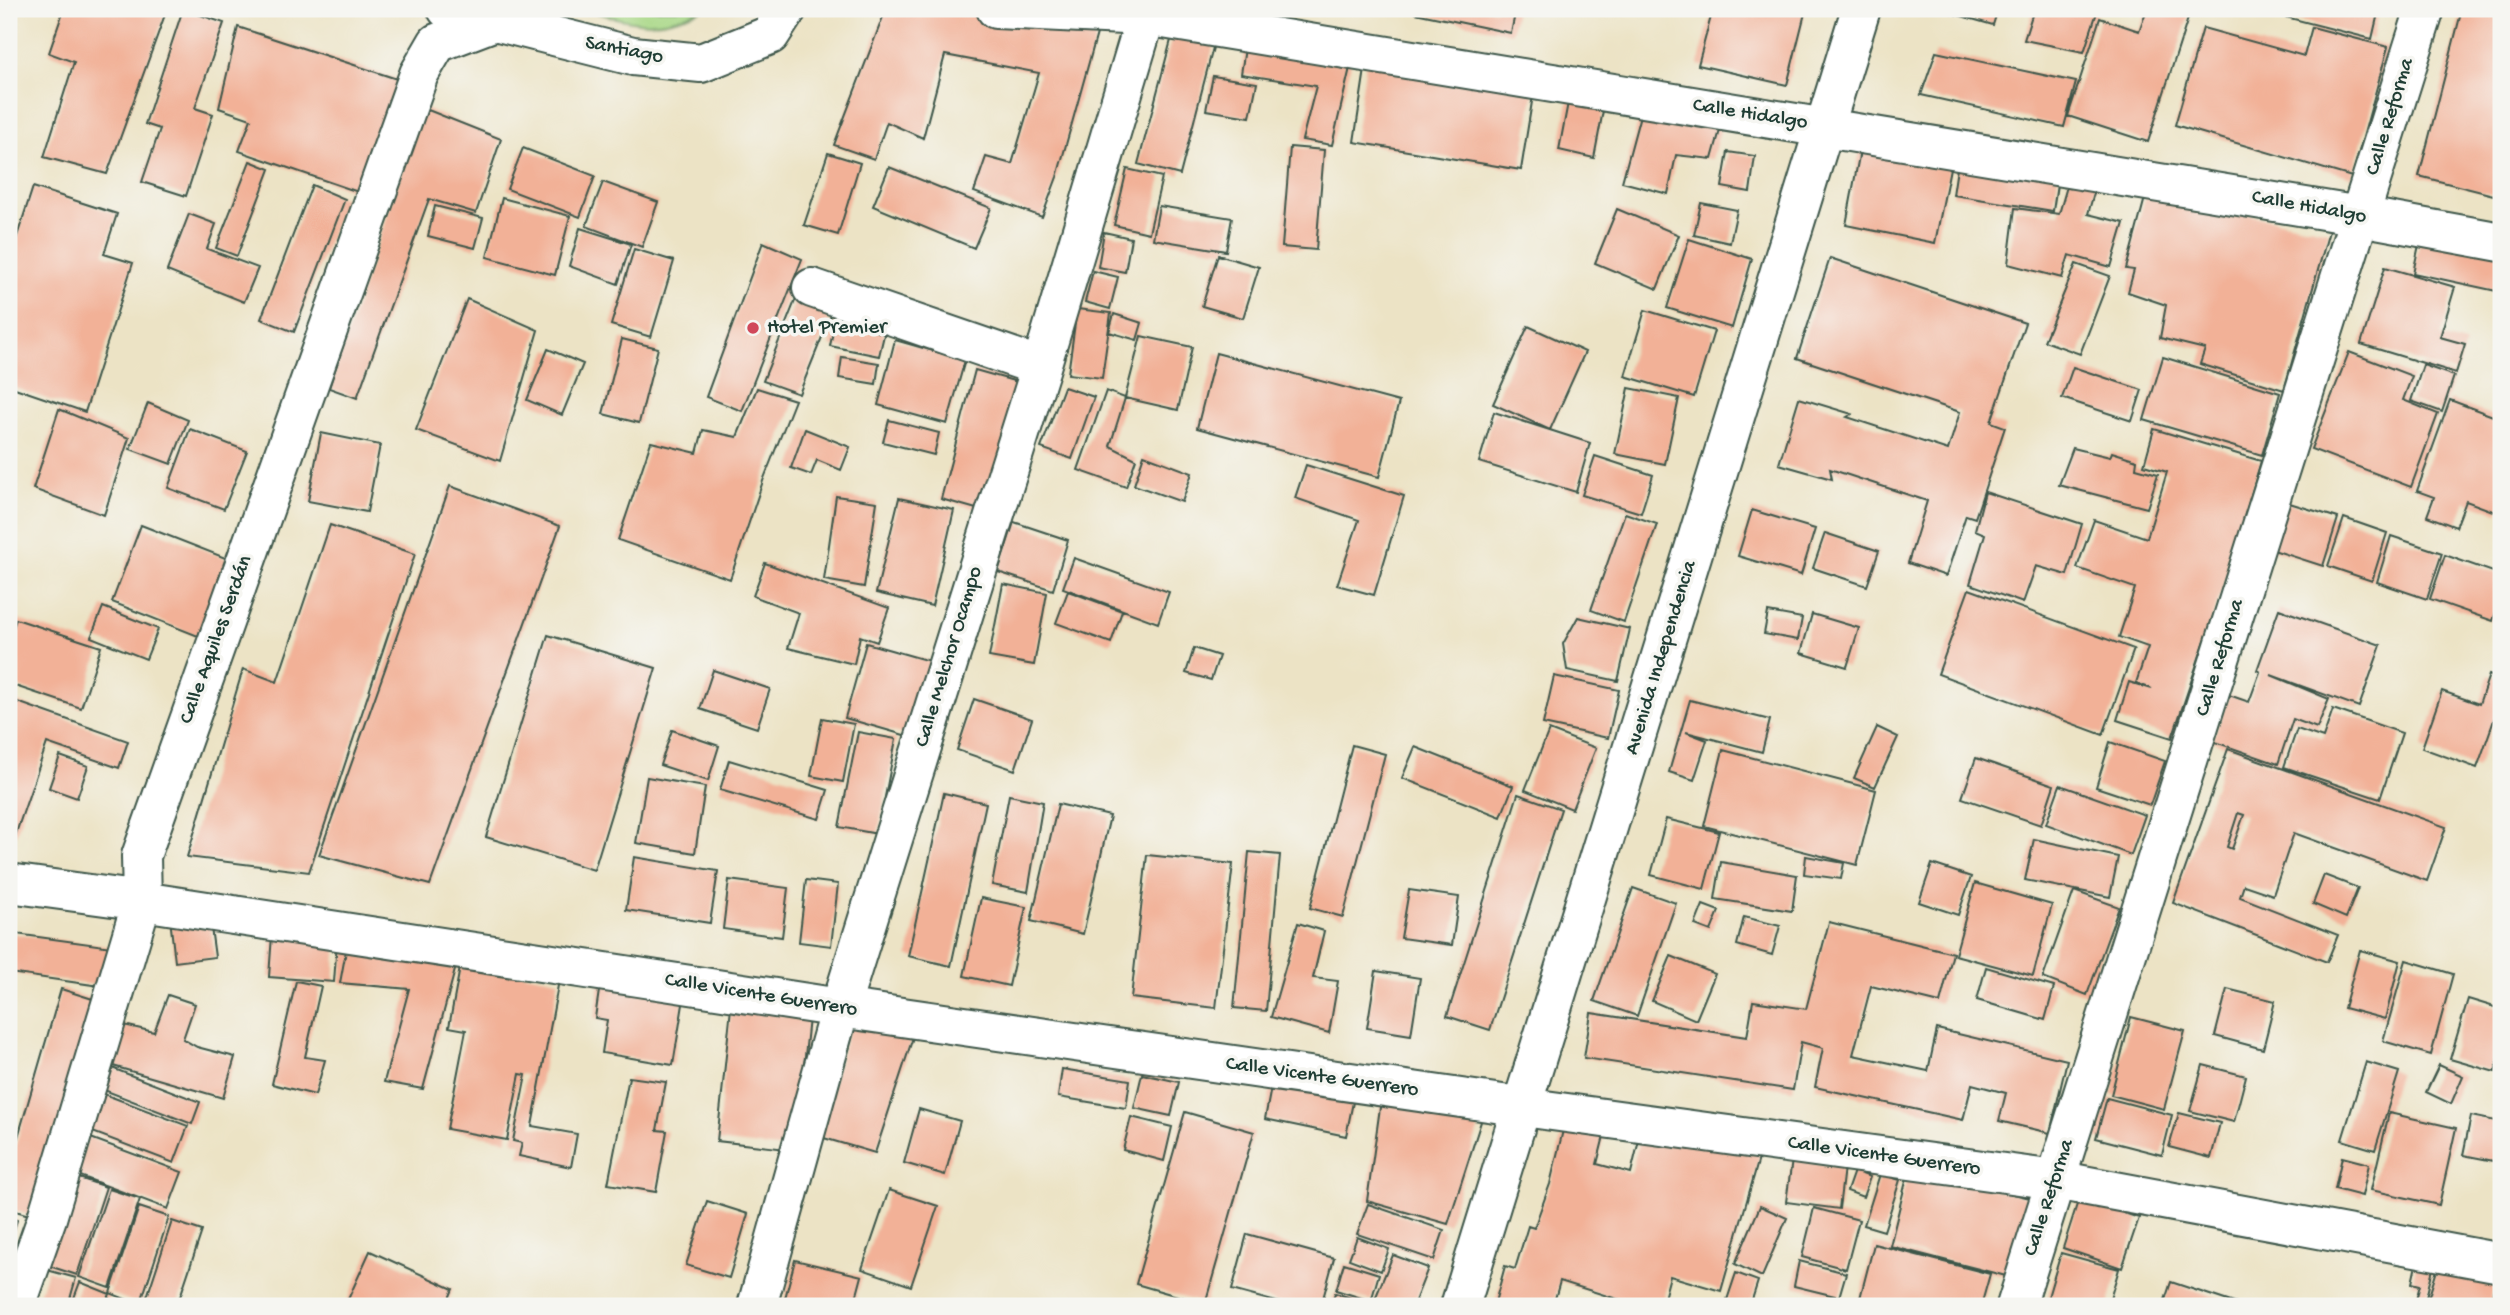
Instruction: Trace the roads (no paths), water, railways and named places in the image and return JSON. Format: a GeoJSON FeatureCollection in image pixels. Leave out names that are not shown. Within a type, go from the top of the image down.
{"type":"FeatureCollection","features":[{"type":"Feature","properties":{"kind":"street","name":"Santiago"},"geometry":{"type":"LineString","coordinates":[[447,9],[633,56],[701,63],[770,35],[786,9]]}},
{"type":"Feature","properties":{"kind":"street","name":"Calle Hidalgo"},"geometry":{"type":"LineString","coordinates":[[996,9],[1146,12],[2501,242]]}},
{"type":"Feature","properties":{"kind":"street","name":"Avenida Independencia"},"geometry":{"type":"LineString","coordinates":[[1460,1306],[1861,9]]}},
{"type":"Feature","properties":{"kind":"street","name":"Calle Reforma"},"geometry":{"type":"LineString","coordinates":[[2016,1306],[2425,9]]}},
{"type":"Feature","properties":{"kind":"street","name":"Calle Melchor Ocampo"},"geometry":{"type":"LineString","coordinates":[[757,1306],[840,1008],[1041,367],[1146,12]]}},
{"type":"Feature","properties":{"kind":"street","name":"Calle Aquiles Serdán"},"geometry":{"type":"LineString","coordinates":[[16,1306],[47,1218],[142,901],[141,856],[419,74],[437,43],[495,22]]}},
{"type":"Feature","properties":{"kind":"street"},"geometry":{"type":"LineString","coordinates":[[812,288],[1041,367]]}},
{"type":"Feature","properties":{"kind":"street","name":"Calle Vicente Guerrero"},"geometry":{"type":"LineString","coordinates":[[9,883],[840,1008],[1523,1107],[2056,1180],[2501,1263]]}},
{"type":"Feature","properties":{"kind":"place","name":"Hotel Premier"},"geometry":{"type":"Point","coordinates":[753,328]}}]}
